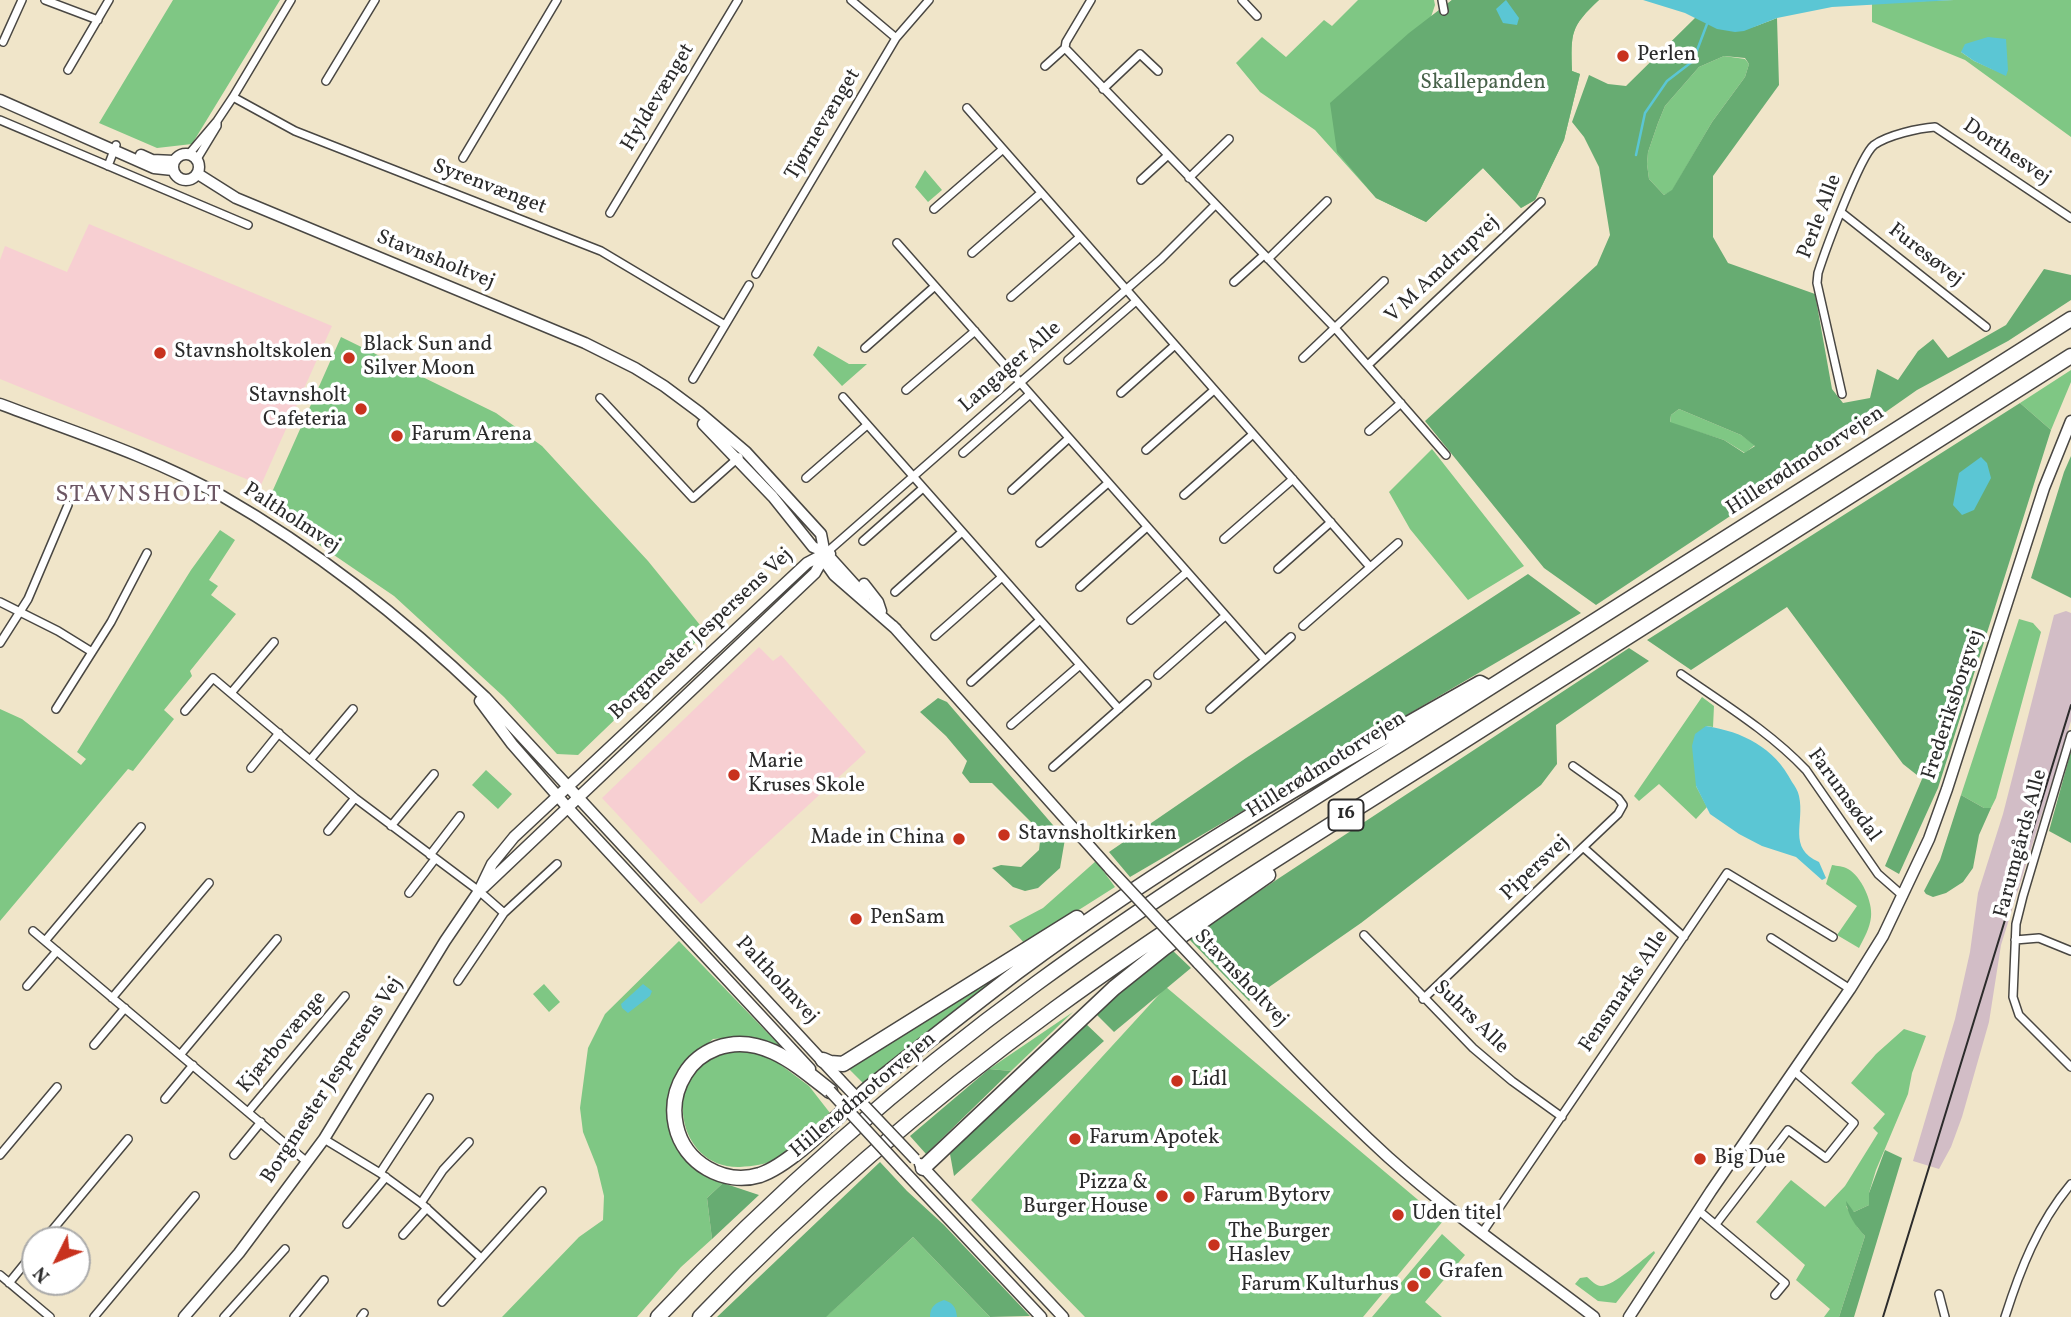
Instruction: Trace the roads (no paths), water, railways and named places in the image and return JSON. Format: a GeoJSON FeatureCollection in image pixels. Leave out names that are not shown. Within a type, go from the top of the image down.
{"type":"FeatureCollection","features":[{"type":"Feature","properties":{"kind":"highway","name":"Hillerødmotorvejen"},"geometry":{"type":"LineString","coordinates":[[658,1317],[740,1233],[845,1137],[1037,983],[1184,881],[2071,318]]}},
{"type":"Feature","properties":{"kind":"highway","name":"16"},"geometry":{"type":"LineString","coordinates":[[700,1317],[761,1256],[867,1159],[970,1073],[1057,1007],[1202,907],[2071,356]]}},
{"type":"Feature","properties":{"kind":"highway"},"geometry":{"type":"LineString","coordinates":[[835,1085],[763,1047],[739,1043],[722,1046],[696,1060],[682,1079],[675,1101],[677,1130],[690,1155],[708,1170],[741,1178],[772,1170],[789,1159],[925,1044],[989,994],[1071,933],[1196,848],[1277,798],[1480,683],[1489,688]]}},
{"type":"Feature","properties":{"kind":"highway"},"geometry":{"type":"LineString","coordinates":[[919,1164],[1114,988],[1164,948],[1330,832],[1351,812]]}},
{"type":"Feature","properties":{"kind":"highway"},"geometry":{"type":"LineString","coordinates":[[823,1060],[843,1064],[1156,869],[1196,848]]}},
{"type":"Feature","properties":{"kind":"street"},"geometry":{"type":"LineString","coordinates":[[3,42],[22,0]]}},
{"type":"Feature","properties":{"kind":"street"},"geometry":{"type":"LineString","coordinates":[[45,0],[97,20]]}},
{"type":"Feature","properties":{"kind":"street"},"geometry":{"type":"LineString","coordinates":[[68,70],[109,0]]}},
{"type":"Feature","properties":{"kind":"street"},"geometry":{"type":"LineString","coordinates":[[193,157],[233,97],[291,0]]}},
{"type":"Feature","properties":{"kind":"street"},"geometry":{"type":"LineString","coordinates":[[326,81],[375,0]]}},
{"type":"Feature","properties":{"kind":"street"},"geometry":{"type":"LineString","coordinates":[[463,158],[557,0]]}},
{"type":"Feature","properties":{"kind":"street","name":"Hyldevænget"},"geometry":{"type":"LineString","coordinates":[[610,213],[738,0]]}},
{"type":"Feature","properties":{"kind":"street"},"geometry":{"type":"LineString","coordinates":[[851,0],[896,38]]}},
{"type":"Feature","properties":{"kind":"street","name":"Tjørnevænget"},"geometry":{"type":"LineString","coordinates":[[756,274],[896,38],[929,0]]}},
{"type":"Feature","properties":{"kind":"street"},"geometry":{"type":"LineString","coordinates":[[1045,66],[1065,48],[1091,0]]}},
{"type":"Feature","properties":{"kind":"street"},"geometry":{"type":"LineString","coordinates":[[1242,0],[1257,16]]}},
{"type":"Feature","properties":{"kind":"street"},"geometry":{"type":"LineString","coordinates":[[1442,0],[1444,10]]}},
{"type":"Feature","properties":{"kind":"street"},"geometry":{"type":"LineString","coordinates":[[1065,48],[1369,364],[1446,455]]}},
{"type":"Feature","properties":{"kind":"street"},"geometry":{"type":"LineString","coordinates":[[1102,89],[1140,54],[1158,71]]}},
{"type":"Feature","properties":{"kind":"street","name":"Syrenvænget"},"geometry":{"type":"LineString","coordinates":[[233,97],[295,131],[601,251],[725,325]]}},
{"type":"Feature","properties":{"kind":"street"},"geometry":{"type":"LineString","coordinates":[[0,100],[50,121],[69,125],[115,148],[174,166],[180,179],[194,177],[200,166],[193,157],[181,155],[174,166]]}},
{"type":"Feature","properties":{"kind":"street"},"geometry":{"type":"LineString","coordinates":[[967,108],[1370,567]]}},
{"type":"Feature","properties":{"kind":"street"},"geometry":{"type":"LineString","coordinates":[[0,120],[248,225]]}},
{"type":"Feature","properties":{"kind":"street","name":"Dorthesvej"},"geometry":{"type":"LineString","coordinates":[[1919,128],[1935,127],[2071,218]]}},
{"type":"Feature","properties":{"kind":"street","name":"Perle Alle"},"geometry":{"type":"LineString","coordinates":[[1842,394],[1817,283],[1821,264],[1868,151],[1875,144],[1919,128]]}},
{"type":"Feature","properties":{"kind":"street"},"geometry":{"type":"LineString","coordinates":[[1189,178],[1229,139]]}},
{"type":"Feature","properties":{"kind":"street"},"geometry":{"type":"LineString","coordinates":[[108,166],[115,148]]}},
{"type":"Feature","properties":{"kind":"street"},"geometry":{"type":"LineString","coordinates":[[934,209],[1003,149]]}},
{"type":"Feature","properties":{"kind":"street"},"geometry":{"type":"LineString","coordinates":[[1141,180],[1167,156]]}},
{"type":"Feature","properties":{"kind":"street","name":"Stavnsholtvej"},"geometry":{"type":"LineString","coordinates":[[194,177],[215,193],[236,198],[585,343],[620,362],[629,372],[677,403],[742,455],[813,547],[836,554],[846,563],[868,588],[881,611],[896,629],[1110,869],[1326,1098],[1390,1158],[1482,1233],[1594,1317]]}},
{"type":"Feature","properties":{"kind":"street"},"geometry":{"type":"LineString","coordinates":[[972,253],[1041,192]]}},
{"type":"Feature","properties":{"kind":"street"},"geometry":{"type":"LineString","coordinates":[[1234,282],[1266,257],[1326,201]]}},
{"type":"Feature","properties":{"kind":"street","name":"V M Amdrupvej"},"geometry":{"type":"LineString","coordinates":[[1369,364],[1541,202]]}},
{"type":"Feature","properties":{"kind":"street","name":"Langager Alle"},"geometry":{"type":"LineString","coordinates":[[826,553],[1161,259],[1215,205]]}},
{"type":"Feature","properties":{"kind":"street","name":"Furesøvej"},"geometry":{"type":"LineString","coordinates":[[1842,213],[1986,327]]}},
{"type":"Feature","properties":{"kind":"street"},"geometry":{"type":"LineString","coordinates":[[1011,297],[1080,237]]}},
{"type":"Feature","properties":{"kind":"street"},"geometry":{"type":"LineString","coordinates":[[897,243],[1265,660]]}},
{"type":"Feature","properties":{"kind":"street"},"geometry":{"type":"LineString","coordinates":[[1303,358],[1384,281]]}},
{"type":"Feature","properties":{"kind":"street"},"geometry":{"type":"LineString","coordinates":[[693,379],[749,285]]}},
{"type":"Feature","properties":{"kind":"street"},"geometry":{"type":"LineString","coordinates":[[865,348],[935,286]]}},
{"type":"Feature","properties":{"kind":"street"},"geometry":{"type":"LineString","coordinates":[[1068,360],[1136,301]]}},
{"type":"Feature","properties":{"kind":"street"},"geometry":{"type":"LineString","coordinates":[[906,390],[975,331]]}},
{"type":"Feature","properties":{"kind":"street"},"geometry":{"type":"LineString","coordinates":[[1121,393],[1175,345]]}},
{"type":"Feature","properties":{"kind":"street"},"geometry":{"type":"LineString","coordinates":[[1146,450],[1214,390]]}},
{"type":"Feature","properties":{"kind":"street"},"geometry":{"type":"LineString","coordinates":[[962,453],[1030,394]]}},
{"type":"Feature","properties":{"kind":"street"},"geometry":{"type":"LineString","coordinates":[[843,397],[1119,709]]}},
{"type":"Feature","properties":{"kind":"street"},"geometry":{"type":"LineString","coordinates":[[600,398],[693,498],[742,455]]}},
{"type":"Feature","properties":{"kind":"street"},"geometry":{"type":"LineString","coordinates":[[1369,431],[1401,403]]}},
{"type":"Feature","properties":{"kind":"street","name":"Paltholmvej"},"geometry":{"type":"LineString","coordinates":[[0,404],[149,461],[221,496],[349,580],[390,611],[460,673],[823,1060],[835,1085],[907,1174],[1041,1317]]}},
{"type":"Feature","properties":{"kind":"street","name":"Frederiksborgvej"},"geometry":{"type":"LineString","coordinates":[[1629,1317],[1698,1210],[1850,989],[1883,936],[1903,896],[1929,839],[1947,789],[2044,488],[2071,421]]}},
{"type":"Feature","properties":{"kind":"street"},"geometry":{"type":"LineString","coordinates":[[806,478],[867,425]]}},
{"type":"Feature","properties":{"kind":"street"},"geometry":{"type":"LineString","coordinates":[[1184,495],[1253,434]]}},
{"type":"Feature","properties":{"kind":"street"},"geometry":{"type":"LineString","coordinates":[[1012,490],[1069,438]]}},
{"type":"Feature","properties":{"kind":"street"},"geometry":{"type":"LineString","coordinates":[[1224,539],[1293,479]]}},
{"type":"Feature","properties":{"kind":"street"},"geometry":{"type":"LineString","coordinates":[[1040,543],[1108,483]]}},
{"type":"Feature","properties":{"kind":"street"},"geometry":{"type":"LineString","coordinates":[[863,541],[923,488]]}},
{"type":"Feature","properties":{"kind":"street"},"geometry":{"type":"LineString","coordinates":[[0,643],[21,611],[68,505]]}},
{"type":"Feature","properties":{"kind":"street"},"geometry":{"type":"LineString","coordinates":[[1278,569],[1331,522]]}},
{"type":"Feature","properties":{"kind":"street"},"geometry":{"type":"LineString","coordinates":[[1080,587],[1147,527]]}},
{"type":"Feature","properties":{"kind":"street"},"geometry":{"type":"LineString","coordinates":[[895,592],[962,532]]}},
{"type":"Feature","properties":{"kind":"street"},"geometry":{"type":"LineString","coordinates":[[1303,626],[1398,542]]}},
{"type":"Feature","properties":{"kind":"street"},"geometry":{"type":"LineString","coordinates":[[56,709],[111,622],[147,553]]}},
{"type":"Feature","properties":{"kind":"street","name":"Stavnsholtvej"},"geometry":{"type":"LineString","coordinates":[[826,553],[827,565],[834,575],[896,629]]}},
{"type":"Feature","properties":{"kind":"street","name":"Borgmester Jespersens Vej"},"geometry":{"type":"LineString","coordinates":[[184,1317],[239,1253],[324,1139],[445,941],[479,891],[492,864],[514,837],[807,563],[826,553]]}},
{"type":"Feature","properties":{"kind":"street","name":"Borgmester Jespersens Vej"},"geometry":{"type":"LineString","coordinates":[[479,891],[816,572],[826,553]]}},
{"type":"Feature","properties":{"kind":"street"},"geometry":{"type":"LineString","coordinates":[[1131,620],[1187,572]]}},
{"type":"Feature","properties":{"kind":"street"},"geometry":{"type":"LineString","coordinates":[[934,636],[1002,577]]}},
{"type":"Feature","properties":{"kind":"street"},"geometry":{"type":"LineString","coordinates":[[0,602],[21,611],[92,652]]}},
{"type":"Feature","properties":{"kind":"street"},"geometry":{"type":"LineString","coordinates":[[1158,675],[1226,616]]}},
{"type":"Feature","properties":{"kind":"street"},"geometry":{"type":"LineString","coordinates":[[971,682],[1040,620]]}},
{"type":"Feature","properties":{"kind":"street"},"geometry":{"type":"LineString","coordinates":[[1210,709],[1291,637]]}},
{"type":"Feature","properties":{"kind":"street"},"geometry":{"type":"LineString","coordinates":[[231,693],[274,642]]}},
{"type":"Feature","properties":{"kind":"street"},"geometry":{"type":"LineString","coordinates":[[1011,725],[1080,666]]}},
{"type":"Feature","properties":{"kind":"street","name":"Paltholmvej"},"geometry":{"type":"LineString","coordinates":[[460,673],[512,744],[717,969],[919,1164],[1063,1317]]}},
{"type":"Feature","properties":{"kind":"street","name":"Farumsødal"},"geometry":{"type":"LineString","coordinates":[[1681,674],[1793,756],[1806,770],[1878,874],[1903,896]]}},
{"type":"Feature","properties":{"kind":"street"},"geometry":{"type":"LineString","coordinates":[[185,711],[213,678],[355,798],[479,891],[504,913]]}},
{"type":"Feature","properties":{"kind":"street"},"geometry":{"type":"LineString","coordinates":[[1053,767],[1147,684]]}},
{"type":"Feature","properties":{"kind":"street"},"geometry":{"type":"LineString","coordinates":[[310,760],[353,709]]}},
{"type":"Feature","properties":{"kind":"street"},"geometry":{"type":"LineString","coordinates":[[251,768],[279,733]]}},
{"type":"Feature","properties":{"kind":"street","name":"Farumgårds Alle"},"geometry":{"type":"LineString","coordinates":[[2071,734],[2022,896],[2015,940],[2014,1006],[2019,1016],[2071,1068]]}},
{"type":"Feature","properties":{"kind":"street","name":"Pipersvej"},"geometry":{"type":"LineString","coordinates":[[1423,999],[1618,814],[1623,805],[1618,799],[1573,766]]}},
{"type":"Feature","properties":{"kind":"street"},"geometry":{"type":"LineString","coordinates":[[391,826],[434,774]]}},
{"type":"Feature","properties":{"kind":"street"},"geometry":{"type":"LineString","coordinates":[[328,831],[355,798]]}},
{"type":"Feature","properties":{"kind":"street"},"geometry":{"type":"LineString","coordinates":[[409,893],[460,816]]}},
{"type":"Feature","properties":{"kind":"street"},"geometry":{"type":"LineString","coordinates":[[45,941],[141,827]]}},
{"type":"Feature","properties":{"kind":"street"},"geometry":{"type":"LineString","coordinates":[[1584,848],[1684,937]]}},
{"type":"Feature","properties":{"kind":"street"},"geometry":{"type":"LineString","coordinates":[[458,981],[504,913],[557,864]]}},
{"type":"Feature","properties":{"kind":"street","name":"Fensmarks Alle"},"geometry":{"type":"LineString","coordinates":[[1482,1233],[1727,873],[1833,937]]}},
{"type":"Feature","properties":{"kind":"street"},"geometry":{"type":"LineString","coordinates":[[112,998],[209,883]]}},
{"type":"Feature","properties":{"kind":"street","name":"Kjærbovænge"},"geometry":{"type":"LineString","coordinates":[[33,931],[307,1162]]}},
{"type":"Feature","properties":{"kind":"street","name":"Suhrs Alle"},"geometry":{"type":"LineString","coordinates":[[1364,934],[1423,999],[1473,1048],[1513,1082],[1562,1117]]}},
{"type":"Feature","properties":{"kind":"street"},"geometry":{"type":"LineString","coordinates":[[1771,938],[1850,989]]}},
{"type":"Feature","properties":{"kind":"street"},"geometry":{"type":"LineString","coordinates":[[2015,940],[2039,938],[2071,951]]}},
{"type":"Feature","properties":{"kind":"street"},"geometry":{"type":"LineString","coordinates":[[180,1055],[277,939]]}},
{"type":"Feature","properties":{"kind":"street"},"geometry":{"type":"LineString","coordinates":[[27,986],[57,951]]}},
{"type":"Feature","properties":{"kind":"street"},"geometry":{"type":"LineString","coordinates":[[717,969],[728,959]]}},
{"type":"Feature","properties":{"kind":"street","name":"Kjærbovænge"},"geometry":{"type":"LineString","coordinates":[[248,1112],[345,996]]}},
{"type":"Feature","properties":{"kind":"street"},"geometry":{"type":"LineString","coordinates":[[94,1045],[125,1008]]}},
{"type":"Feature","properties":{"kind":"street"},"geometry":{"type":"LineString","coordinates":[[165,1099],[193,1065]]}},
{"type":"Feature","properties":{"kind":"street"},"geometry":{"type":"LineString","coordinates":[[1716,1224],[1788,1130],[1826,1158],[1854,1123],[1794,1072]]}},
{"type":"Feature","properties":{"kind":"street"},"geometry":{"type":"LineString","coordinates":[[0,1155],[57,1087]]}},
{"type":"Feature","properties":{"kind":"street"},"geometry":{"type":"LineString","coordinates":[[347,1224],[383,1175],[429,1098]]}},
{"type":"Feature","properties":{"kind":"street","name":"Kjærbovænge"},"geometry":{"type":"LineString","coordinates":[[234,1155],[261,1122]]}},
{"type":"Feature","properties":{"kind":"street"},"geometry":{"type":"LineString","coordinates":[[56,1226],[128,1139]]}},
{"type":"Feature","properties":{"kind":"street"},"geometry":{"type":"LineString","coordinates":[[324,1139],[383,1175],[424,1205],[481,1258]]}},
{"type":"Feature","properties":{"kind":"street"},"geometry":{"type":"LineString","coordinates":[[403,1235],[424,1205],[443,1170],[469,1142]]}},
{"type":"Feature","properties":{"kind":"street"},"geometry":{"type":"LineString","coordinates":[[907,1174],[919,1164]]}},
{"type":"Feature","properties":{"kind":"street"},"geometry":{"type":"LineString","coordinates":[[2005,1317],[2031,1247],[2071,1184]]}},
{"type":"Feature","properties":{"kind":"street"},"geometry":{"type":"LineString","coordinates":[[442,1302],[542,1191]]}},
{"type":"Feature","properties":{"kind":"street"},"geometry":{"type":"LineString","coordinates":[[94,1317],[195,1196]]}},
{"type":"Feature","properties":{"kind":"street"},"geometry":{"type":"LineString","coordinates":[[1698,1210],[1785,1283],[1775,1295]]}},
{"type":"Feature","properties":{"kind":"street"},"geometry":{"type":"LineString","coordinates":[[224,1317],[285,1249]]}},
{"type":"Feature","properties":{"kind":"street"},"geometry":{"type":"LineString","coordinates":[[9,1283],[21,1268]]}},
{"type":"Feature","properties":{"kind":"street"},"geometry":{"type":"LineString","coordinates":[[0,1275],[50,1317]]}},
{"type":"Feature","properties":{"kind":"street"},"geometry":{"type":"LineString","coordinates":[[294,1317],[324,1280]]}},
{"type":"Feature","properties":{"kind":"street"},"geometry":{"type":"LineString","coordinates":[[1939,1294],[1945,1317]]}},
{"type":"Feature","properties":{"kind":"water"},"geometry":{"type":"Polygon","coordinates":[[[1506,0],[1519,18],[1517,25],[1503,23],[1496,9],[1506,0]]]}},
{"type":"Feature","properties":{"kind":"water"},"geometry":{"type":"Polygon","coordinates":[[[1643,0],[1954,0],[1832,7],[1777,18],[1735,32],[1717,29],[1685,13],[1643,0]]]}},
{"type":"Feature","properties":{"kind":"water"},"geometry":{"type":"Polygon","coordinates":[[[1988,37],[2006,39],[2006,76],[1961,52],[1965,44],[1988,37]]]}},
{"type":"Feature","properties":{"kind":"water"},"geometry":{"type":"Polygon","coordinates":[[[1981,457],[1987,463],[1991,478],[1974,510],[1962,515],[1953,505],[1959,473],[1981,457]]]}},
{"type":"Feature","properties":{"kind":"water"},"geometry":{"type":"Polygon","coordinates":[[[1706,726],[1733,732],[1756,743],[1767,750],[1785,770],[1799,796],[1799,834],[1803,850],[1819,862],[1826,878],[1822,880],[1796,857],[1762,846],[1710,814],[1696,786],[1692,746],[1695,734],[1706,726]]]}},
{"type":"Feature","properties":{"kind":"water"},"geometry":{"type":"Polygon","coordinates":[[[643,984],[652,991],[650,996],[628,1013],[621,1004],[643,984]]]}},
{"type":"Feature","properties":{"kind":"water"},"geometry":{"type":"Polygon","coordinates":[[[944,1300],[954,1306],[957,1317],[930,1317],[934,1306],[944,1300]]]}},
{"type":"Feature","properties":{"kind":"waterway"},"geometry":{"type":"LineString","coordinates":[[1636,155],[1645,113],[1667,81],[1693,61],[1707,24]]}},
{"type":"Feature","properties":{"kind":"tram line"},"geometry":{"type":"LineString","coordinates":[[1883,1317],[2071,705]]}},
{"type":"Feature","properties":{"kind":"place","name":"Perlen"},"geometry":{"type":"Point","coordinates":[1623,56]}},
{"type":"Feature","properties":{"kind":"place","name":"Stavnsholtskolen"},"geometry":{"type":"Point","coordinates":[160,353]}},
{"type":"Feature","properties":{"kind":"place","name":"Black Sun and Silver Moon"},"geometry":{"type":"Point","coordinates":[349,358]}},
{"type":"Feature","properties":{"kind":"place","name":"Stavnsholt Cafeteria"},"geometry":{"type":"Point","coordinates":[361,409]}},
{"type":"Feature","properties":{"kind":"place","name":"Farum Arena"},"geometry":{"type":"Point","coordinates":[397,436]}},
{"type":"Feature","properties":{"kind":"place","name":"Marie Kruses Skole"},"geometry":{"type":"Point","coordinates":[734,775]}},
{"type":"Feature","properties":{"kind":"place","name":"Stavnsholtkirken"},"geometry":{"type":"Point","coordinates":[1004,835]}},
{"type":"Feature","properties":{"kind":"place","name":"Made in China"},"geometry":{"type":"Point","coordinates":[959,839]}},
{"type":"Feature","properties":{"kind":"place","name":"PenSam"},"geometry":{"type":"Point","coordinates":[856,919]}},
{"type":"Feature","properties":{"kind":"place","name":"Lidl"},"geometry":{"type":"Point","coordinates":[1177,1081]}},
{"type":"Feature","properties":{"kind":"place","name":"Farum Apotek"},"geometry":{"type":"Point","coordinates":[1075,1139]}},
{"type":"Feature","properties":{"kind":"place","name":"Big Due"},"geometry":{"type":"Point","coordinates":[1700,1159]}},
{"type":"Feature","properties":{"kind":"place","name":"Pizza & Burger House"},"geometry":{"type":"Point","coordinates":[1162,1196]}},
{"type":"Feature","properties":{"kind":"place","name":"Farum Bytorv"},"geometry":{"type":"Point","coordinates":[1189,1197]}},
{"type":"Feature","properties":{"kind":"place","name":"Uden titel"},"geometry":{"type":"Point","coordinates":[1398,1215]}},
{"type":"Feature","properties":{"kind":"place","name":"The Burger Haslev"},"geometry":{"type":"Point","coordinates":[1214,1245]}},
{"type":"Feature","properties":{"kind":"place","name":"Grafen"},"geometry":{"type":"Point","coordinates":[1425,1273]}},
{"type":"Feature","properties":{"kind":"place","name":"Farum Kulturhus"},"geometry":{"type":"Point","coordinates":[1413,1286]}},
{"type":"Feature","properties":{"kind":"district","name":"STAVNSHOLT"},"geometry":{"type":"Point","coordinates":[139,497]}},
{"type":"Feature","properties":{"kind":"park label","name":"Skallepanden"},"geometry":{"type":"Point","coordinates":[1483,84]}}]}
